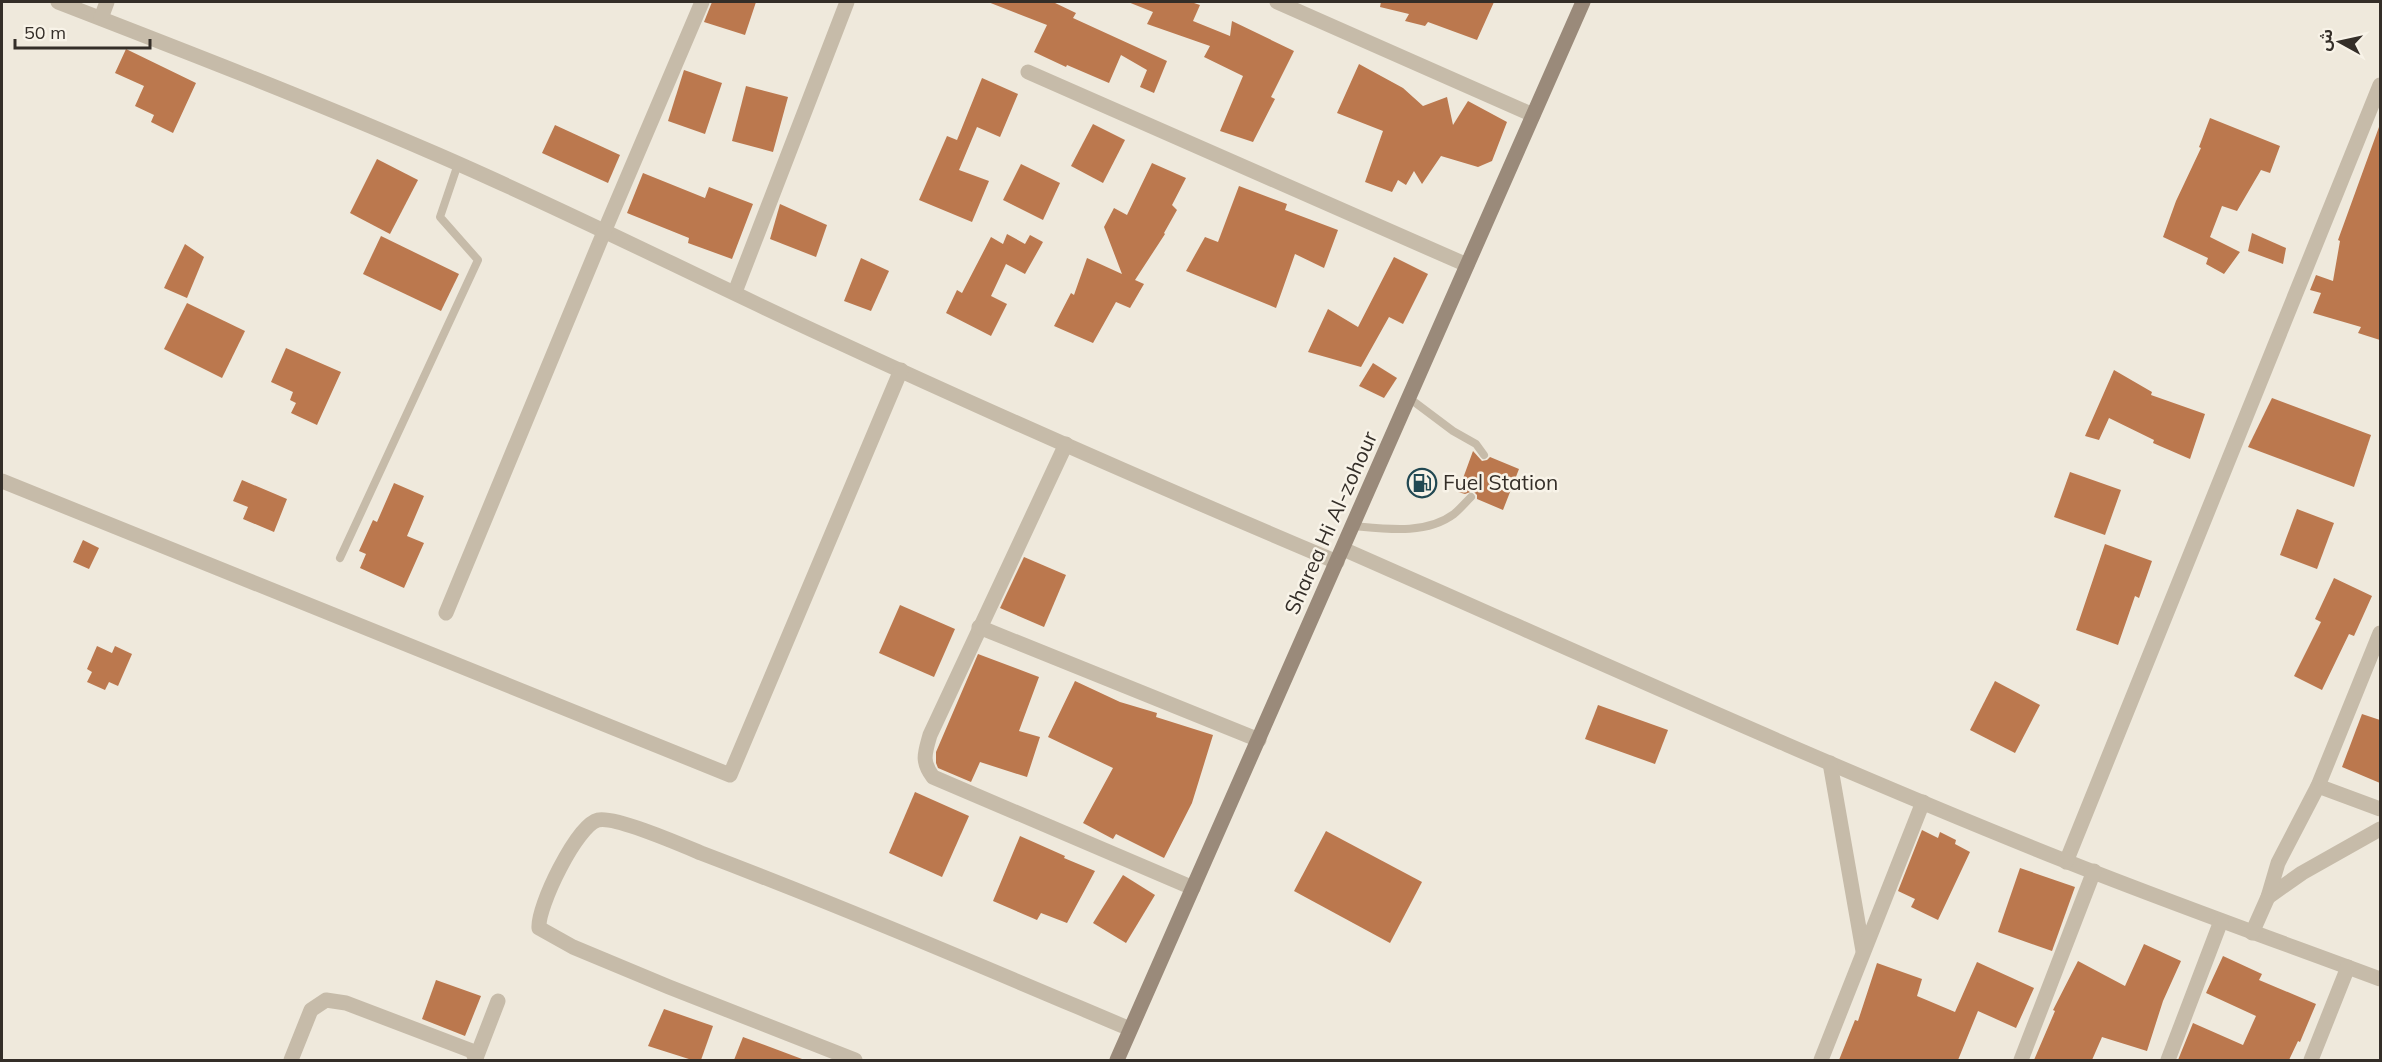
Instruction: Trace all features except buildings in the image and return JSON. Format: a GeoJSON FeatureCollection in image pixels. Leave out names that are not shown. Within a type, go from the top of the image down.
{"type":"FeatureCollection","features":[{"type":"Feature","properties":{"kind":"street"},"geometry":{"type":"LineString","coordinates":[[58,2],[240,71],[458,164],[901,370],[1066,444],[1340,556],[2066,862],[2380,979]]}},
{"type":"Feature","properties":{"kind":"street"},"geometry":{"type":"LineString","coordinates":[[101,18],[107,2]]}},
{"type":"Feature","properties":{"kind":"street"},"geometry":{"type":"LineString","coordinates":[[446,613],[702,2]]}},
{"type":"Feature","properties":{"kind":"street"},"geometry":{"type":"LineString","coordinates":[[735,292],[847,2]]}},
{"type":"Feature","properties":{"kind":"street"},"geometry":{"type":"LineString","coordinates":[[1277,2],[1533,115]]}},
{"type":"Feature","properties":{"kind":"street","name":"Sharea Hi Al-zohour"},"geometry":{"type":"LineString","coordinates":[[1117,1060],[1583,2]]}},
{"type":"Feature","properties":{"kind":"street"},"geometry":{"type":"LineString","coordinates":[[1028,72],[1467,265]]}},
{"type":"Feature","properties":{"kind":"street"},"geometry":{"type":"LineString","coordinates":[[2066,862],[2380,85]]}},
{"type":"Feature","properties":{"kind":"street"},"geometry":{"type":"LineString","coordinates":[[2,481],[730,775],[901,370]]}},
{"type":"Feature","properties":{"kind":"street"},"geometry":{"type":"LineString","coordinates":[[1066,444],[930,735],[924,756],[926,768],[933,777],[1193,888]]}},
{"type":"Feature","properties":{"kind":"street"},"geometry":{"type":"LineString","coordinates":[[979,627],[1258,740]]}},
{"type":"Feature","properties":{"kind":"street"},"geometry":{"type":"LineString","coordinates":[[2252,933],[2268,897],[2278,863],[2318,786],[2380,633]]}},
{"type":"Feature","properties":{"kind":"street"},"geometry":{"type":"LineString","coordinates":[[1830,763],[1863,951]]}},
{"type":"Feature","properties":{"kind":"street"},"geometry":{"type":"LineString","coordinates":[[2318,786],[2380,809]]}},
{"type":"Feature","properties":{"kind":"street"},"geometry":{"type":"LineString","coordinates":[[1821,1060],[1923,802]]}},
{"type":"Feature","properties":{"kind":"street"},"geometry":{"type":"LineString","coordinates":[[855,1060],[669,987],[573,946],[539,928],[541,912],[575,839],[588,824],[600,819],[614,821],[815,896],[1131,1029]]}},
{"type":"Feature","properties":{"kind":"street"},"geometry":{"type":"LineString","coordinates":[[2268,897],[2302,873],[2380,829]]}},
{"type":"Feature","properties":{"kind":"street"},"geometry":{"type":"LineString","coordinates":[[2021,1060],[2094,871]]}},
{"type":"Feature","properties":{"kind":"street"},"geometry":{"type":"LineString","coordinates":[[2168,1060],[2221,921]]}},
{"type":"Feature","properties":{"kind":"street"},"geometry":{"type":"LineString","coordinates":[[2311,1060],[2348,967]]}},
{"type":"Feature","properties":{"kind":"street"},"geometry":{"type":"LineString","coordinates":[[291,1060],[310,1010],[326,1000],[346,1002],[472,1051],[476,1059]]}},
{"type":"Feature","properties":{"kind":"street"},"geometry":{"type":"LineString","coordinates":[[476,1059],[498,1001]]}},
{"type":"Feature","properties":{"kind":"lane"},"geometry":{"type":"LineString","coordinates":[[340,558],[478,260],[440,217],[458,164]]}},
{"type":"Feature","properties":{"kind":"lane"},"geometry":{"type":"LineString","coordinates":[[1409,398],[1453,431],[1476,444],[1484,455]]}},
{"type":"Feature","properties":{"kind":"lane"},"geometry":{"type":"LineString","coordinates":[[1353,526],[1396,530],[1437,523],[1455,513],[1471,497]]}},
{"type":"Feature","properties":{"kind":"place","name":"Fuel Station"},"geometry":{"type":"Point","coordinates":[1422,483]}}]}
